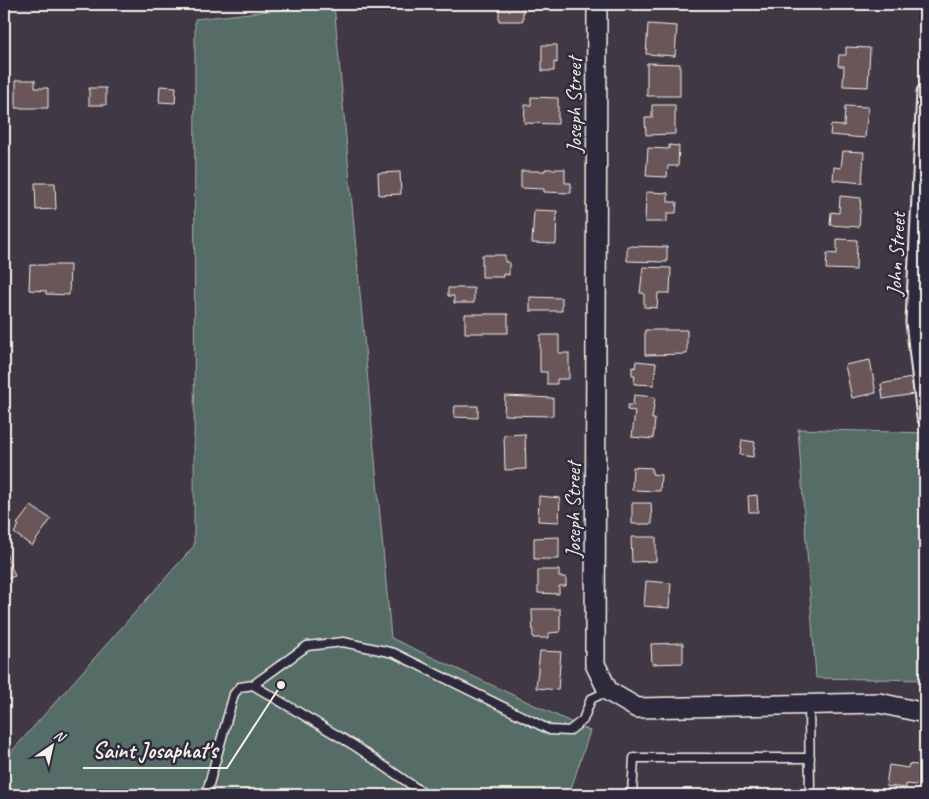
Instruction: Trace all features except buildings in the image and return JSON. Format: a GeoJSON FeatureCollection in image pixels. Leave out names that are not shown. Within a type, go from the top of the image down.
{"type":"FeatureCollection","features":[{"type":"Feature","properties":{"kind":"street","name":"Joseph Street"},"geometry":{"type":"LineString","coordinates":[[597,4],[595,664],[608,691]]}},
{"type":"Feature","properties":{"kind":"street","name":"John Street"},"geometry":{"type":"LineString","coordinates":[[925,92],[914,322],[925,417]]}},
{"type":"Feature","properties":{"kind":"street"},"geometry":{"type":"LineString","coordinates":[[608,691],[637,708],[880,703],[925,713]]}},
{"type":"Feature","properties":{"kind":"lane"},"geometry":{"type":"LineString","coordinates":[[206,795],[234,694],[240,687],[253,685],[307,646],[343,642],[394,653],[550,730],[569,731],[583,720],[591,699],[608,691]]}},
{"type":"Feature","properties":{"kind":"lane"},"geometry":{"type":"LineString","coordinates":[[253,685],[355,746],[426,795]]}},
{"type":"Feature","properties":{"kind":"lane"},"geometry":{"type":"LineString","coordinates":[[809,705],[810,795]]}},
{"type":"Feature","properties":{"kind":"lane"},"geometry":{"type":"LineString","coordinates":[[632,795],[634,758],[810,758]]}},
{"type":"Feature","properties":{"kind":"green space"},"geometry":{"type":"Polygon","coordinates":[[[334,4],[391,638],[590,731],[569,795],[4,795],[4,760],[194,546],[195,19],[334,4]]]}},
{"type":"Feature","properties":{"kind":"green space"},"geometry":{"type":"Polygon","coordinates":[[[798,429],[925,433],[925,680],[816,678],[798,429]]]}},
{"type":"Feature","properties":{"kind":"place","name":"Saint Josaphat's"},"geometry":{"type":"Point","coordinates":[281,685]}}]}
